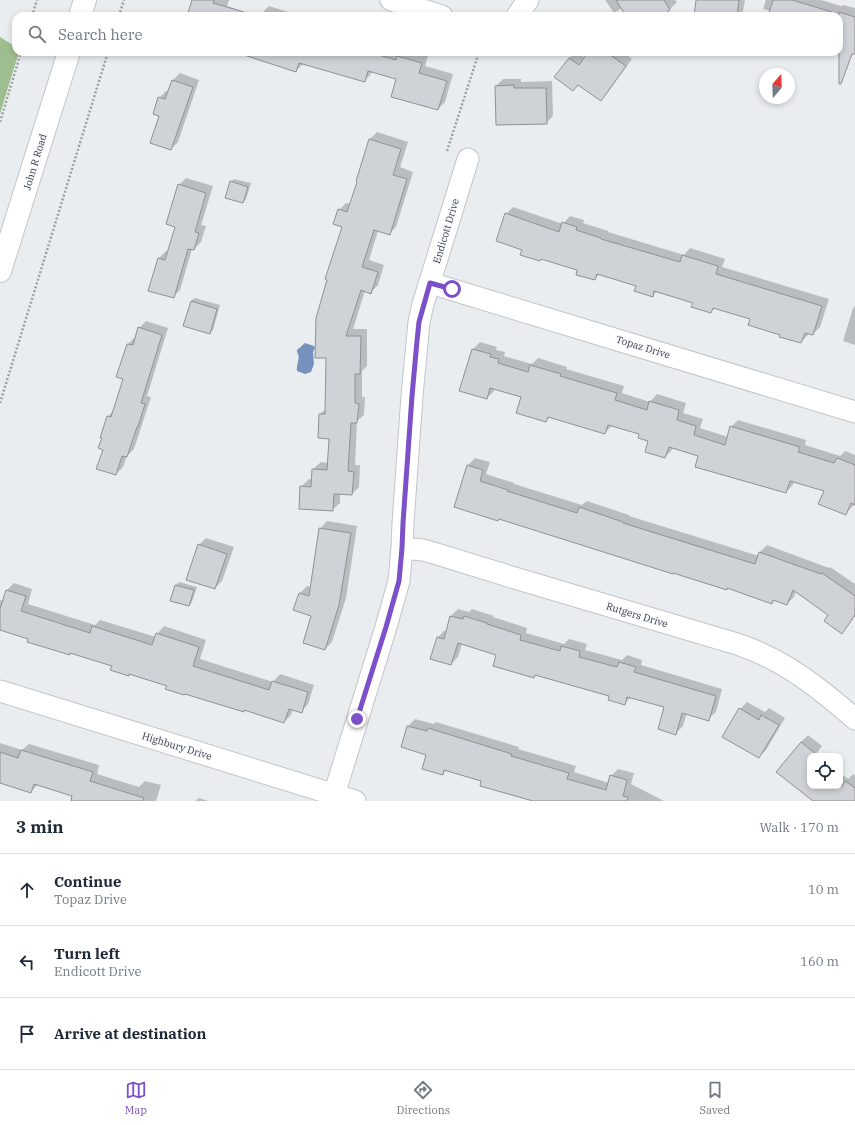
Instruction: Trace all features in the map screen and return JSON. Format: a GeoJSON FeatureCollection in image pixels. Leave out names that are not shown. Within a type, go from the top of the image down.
{"type":"FeatureCollection","features":[{"type":"Feature","properties":{"kind":"main road"},"geometry":{"type":"LineString","coordinates":[[81,12],[85,0]]}},
{"type":"Feature","properties":{"kind":"main road","name":"John R Road"},"geometry":{"type":"LineString","coordinates":[[0,271],[68,56]]}},
{"type":"Feature","properties":{"kind":"street"},"geometry":{"type":"LineString","coordinates":[[391,0],[429,12]]}},
{"type":"Feature","properties":{"kind":"street"},"geometry":{"type":"LineString","coordinates":[[519,12],[528,0]]}},
{"type":"Feature","properties":{"kind":"street","name":"Endicott Drive"},"geometry":{"type":"LineString","coordinates":[[334,795],[399,581],[411,404],[419,322],[468,159]]}},
{"type":"Feature","properties":{"kind":"street","name":"Topaz Drive"},"geometry":{"type":"LineString","coordinates":[[430,283],[855,412]]}},
{"type":"Feature","properties":{"kind":"street","name":"Rutgers Drive"},"geometry":{"type":"LineString","coordinates":[[402,548],[423,550],[737,644],[761,653],[785,666],[828,695],[851,708]]}},
{"type":"Feature","properties":{"kind":"street","name":"Highbury Drive"},"geometry":{"type":"LineString","coordinates":[[0,692],[355,801]]}},
{"type":"Feature","properties":{"kind":"path"},"geometry":{"type":"LineString","coordinates":[[33,12],[37,0]]}},
{"type":"Feature","properties":{"kind":"path"},"geometry":{"type":"LineString","coordinates":[[120,12],[124,0]]}},
{"type":"Feature","properties":{"kind":"path"},"geometry":{"type":"LineString","coordinates":[[0,122],[20,56]]}},
{"type":"Feature","properties":{"kind":"path"},"geometry":{"type":"LineString","coordinates":[[0,402],[107,56]]}},
{"type":"Feature","properties":{"kind":"path"},"geometry":{"type":"LineString","coordinates":[[447,151],[478,56]]}},
{"type":"Feature","properties":{"kind":"green space"},"geometry":{"type":"Polygon","coordinates":[[[0,37],[12,44],[12,56],[18,56],[0,114],[0,37]]]}},
{"type":"Feature","properties":{"kind":"water"},"geometry":{"type":"Polygon","coordinates":[[[305,343],[314,346],[315,348],[313,352],[314,364],[311,372],[305,374],[297,371],[299,357],[297,350],[305,343]]]}},
{"type":"Feature","properties":{"kind":"building"},"geometry":{"type":"Polygon","coordinates":[[[192,0],[214,0],[213,3],[244,12],[188,12],[192,0]]]}},
{"type":"Feature","properties":{"kind":"building"},"geometry":{"type":"Polygon","coordinates":[[[616,0],[664,0],[670,10],[667,12],[624,12],[616,0]]]}},
{"type":"Feature","properties":{"kind":"building"},"geometry":{"type":"Polygon","coordinates":[[[696,0],[739,0],[738,12],[694,12],[696,0]]]}},
{"type":"Feature","properties":{"kind":"building"},"geometry":{"type":"Polygon","coordinates":[[[773,0],[792,0],[832,12],[769,12],[773,0]]]}},
{"type":"Feature","properties":{"kind":"building"},"geometry":{"type":"Polygon","coordinates":[[[843,13],[855,17],[855,54],[852,54],[841,84],[839,84],[839,56],[843,56],[843,13]]]}},
{"type":"Feature","properties":{"kind":"building"},"geometry":{"type":"Polygon","coordinates":[[[247,56],[382,56],[396,60],[397,56],[422,63],[419,73],[447,81],[438,110],[391,97],[396,79],[368,71],[365,82],[299,63],[296,72],[247,56]]]}},
{"type":"Feature","properties":{"kind":"building"},"geometry":{"type":"Polygon","coordinates":[[[585,56],[612,56],[626,66],[601,101],[578,85],[573,91],[554,77],[569,58],[579,65],[585,56]]]}},
{"type":"Feature","properties":{"kind":"building"},"geometry":{"type":"Polygon","coordinates":[[[172,80],[193,87],[171,150],[150,143],[159,116],[153,114],[158,97],[165,99],[172,80]]]}},
{"type":"Feature","properties":{"kind":"building"},"geometry":{"type":"Polygon","coordinates":[[[514,85],[514,88],[546,88],[547,124],[496,125],[495,86],[514,85]]]}},
{"type":"Feature","properties":{"kind":"building"},"geometry":{"type":"Polygon","coordinates":[[[369,139],[401,149],[393,175],[407,179],[390,235],[374,230],[362,267],[378,272],[371,294],[361,290],[346,336],[361,336],[360,374],[355,374],[355,403],[359,404],[357,423],[351,423],[348,471],[354,472],[352,495],[334,494],[333,511],[299,509],[300,486],[311,487],[312,469],[327,470],[329,439],[318,438],[319,414],[325,414],[326,358],[315,358],[316,318],[327,280],[325,279],[342,227],[333,224],[338,209],[347,212],[369,139]]]}},
{"type":"Feature","properties":{"kind":"building"},"geometry":{"type":"Polygon","coordinates":[[[230,181],[248,187],[243,203],[225,198],[230,181]]]}},
{"type":"Feature","properties":{"kind":"building"},"geometry":{"type":"Polygon","coordinates":[[[178,184],[206,193],[195,232],[199,233],[194,250],[188,249],[174,298],[148,291],[158,258],[165,260],[175,227],[166,224],[178,184]]]}},
{"type":"Feature","properties":{"kind":"building"},"geometry":{"type":"Polygon","coordinates":[[[505,213],[559,232],[562,222],[577,227],[576,230],[601,239],[680,262],[682,255],[718,266],[716,274],[822,306],[813,335],[805,333],[801,343],[779,337],[780,335],[748,325],[750,319],[713,308],[711,313],[691,307],[693,303],[654,291],[653,297],[634,291],[636,286],[597,274],[595,280],[576,275],[577,270],[541,259],[540,261],[520,255],[522,250],[496,241],[505,213]]]}},
{"type":"Feature","properties":{"kind":"building"},"geometry":{"type":"Polygon","coordinates":[[[191,301],[217,309],[210,334],[183,326],[191,301]]]}},
{"type":"Feature","properties":{"kind":"building"},"geometry":{"type":"Polygon","coordinates":[[[138,327],[162,335],[141,403],[145,404],[138,427],[127,457],[122,456],[116,475],[96,469],[103,450],[98,448],[107,416],[111,417],[123,379],[116,377],[127,344],[133,345],[138,327]]]}},
{"type":"Feature","properties":{"kind":"building"},"geometry":{"type":"Polygon","coordinates":[[[472,349],[491,354],[490,357],[499,359],[498,363],[528,372],[530,365],[561,374],[560,376],[617,393],[615,400],[647,410],[649,401],[679,410],[677,420],[696,426],[694,435],[725,445],[730,426],[800,447],[798,452],[834,463],[837,458],[855,465],[855,505],[851,503],[846,515],[818,504],[824,491],[790,481],[786,493],[695,467],[698,456],[669,447],[665,458],[645,452],[648,441],[638,438],[639,434],[608,425],[605,434],[548,417],[546,422],[516,413],[521,397],[490,388],[487,399],[459,391],[472,349]]]}},
{"type":"Feature","properties":{"kind":"building"},"geometry":{"type":"Polygon","coordinates":[[[467,465],[483,470],[480,481],[577,513],[579,507],[623,523],[755,564],[759,552],[821,574],[822,573],[855,596],[855,615],[842,634],[824,621],[828,615],[793,590],[787,605],[773,600],[772,604],[727,588],[727,590],[499,519],[498,521],[454,507],[467,465]]]}},
{"type":"Feature","properties":{"kind":"building"},"geometry":{"type":"Polygon","coordinates":[[[319,528],[351,533],[339,605],[325,650],[303,643],[311,616],[293,610],[299,593],[309,596],[319,528]]]}},
{"type":"Feature","properties":{"kind":"building"},"geometry":{"type":"Polygon","coordinates":[[[198,544],[227,554],[215,589],[186,580],[198,544]]]}},
{"type":"Feature","properties":{"kind":"building"},"geometry":{"type":"Polygon","coordinates":[[[175,585],[194,590],[189,606],[170,601],[175,585]]]}},
{"type":"Feature","properties":{"kind":"building"},"geometry":{"type":"Polygon","coordinates":[[[6,590],[26,596],[21,611],[90,633],[92,626],[152,645],[156,633],[199,647],[193,666],[269,690],[272,681],[308,692],[302,713],[289,709],[284,723],[244,710],[244,712],[185,694],[184,695],[165,689],[167,686],[129,674],[129,676],[110,670],[112,666],[27,642],[28,639],[0,630],[0,609],[6,590]]]}},
{"type":"Feature","properties":{"kind":"building"},"geometry":{"type":"Polygon","coordinates":[[[450,616],[463,619],[464,616],[487,623],[521,635],[520,640],[560,651],[561,646],[580,651],[579,657],[617,667],[619,662],[636,667],[634,672],[716,696],[709,721],[682,713],[676,735],[658,729],[664,707],[627,697],[625,705],[608,700],[609,696],[535,675],[534,678],[493,666],[496,655],[458,643],[451,665],[430,659],[437,637],[444,639],[450,616]]]}},
{"type":"Feature","properties":{"kind":"building"},"geometry":{"type":"Polygon","coordinates":[[[739,708],[759,720],[761,715],[779,725],[759,758],[722,737],[739,708]]]}},
{"type":"Feature","properties":{"kind":"building"},"geometry":{"type":"Polygon","coordinates":[[[407,726],[427,731],[428,728],[512,754],[511,756],[569,773],[567,779],[606,790],[610,775],[627,780],[623,796],[628,797],[627,801],[533,801],[480,786],[481,781],[444,770],[443,775],[422,769],[426,755],[401,747],[407,726]]]}},
{"type":"Feature","properties":{"kind":"building"},"geometry":{"type":"Polygon","coordinates":[[[801,742],[815,753],[807,753],[807,789],[843,789],[845,781],[855,788],[855,801],[813,801],[776,772],[801,742]]]}},
{"type":"Feature","properties":{"kind":"building"},"geometry":{"type":"Polygon","coordinates":[[[21,750],[93,772],[90,781],[144,798],[143,801],[71,801],[72,796],[34,784],[31,793],[0,783],[0,752],[18,758],[21,750]]]}},
{"type":"Feature","properties":{"kind":"route"},"geometry":{"type":"LineString","coordinates":[[357,719],[399,581],[412,396],[419,322],[430,283],[452,289]]}}]}
